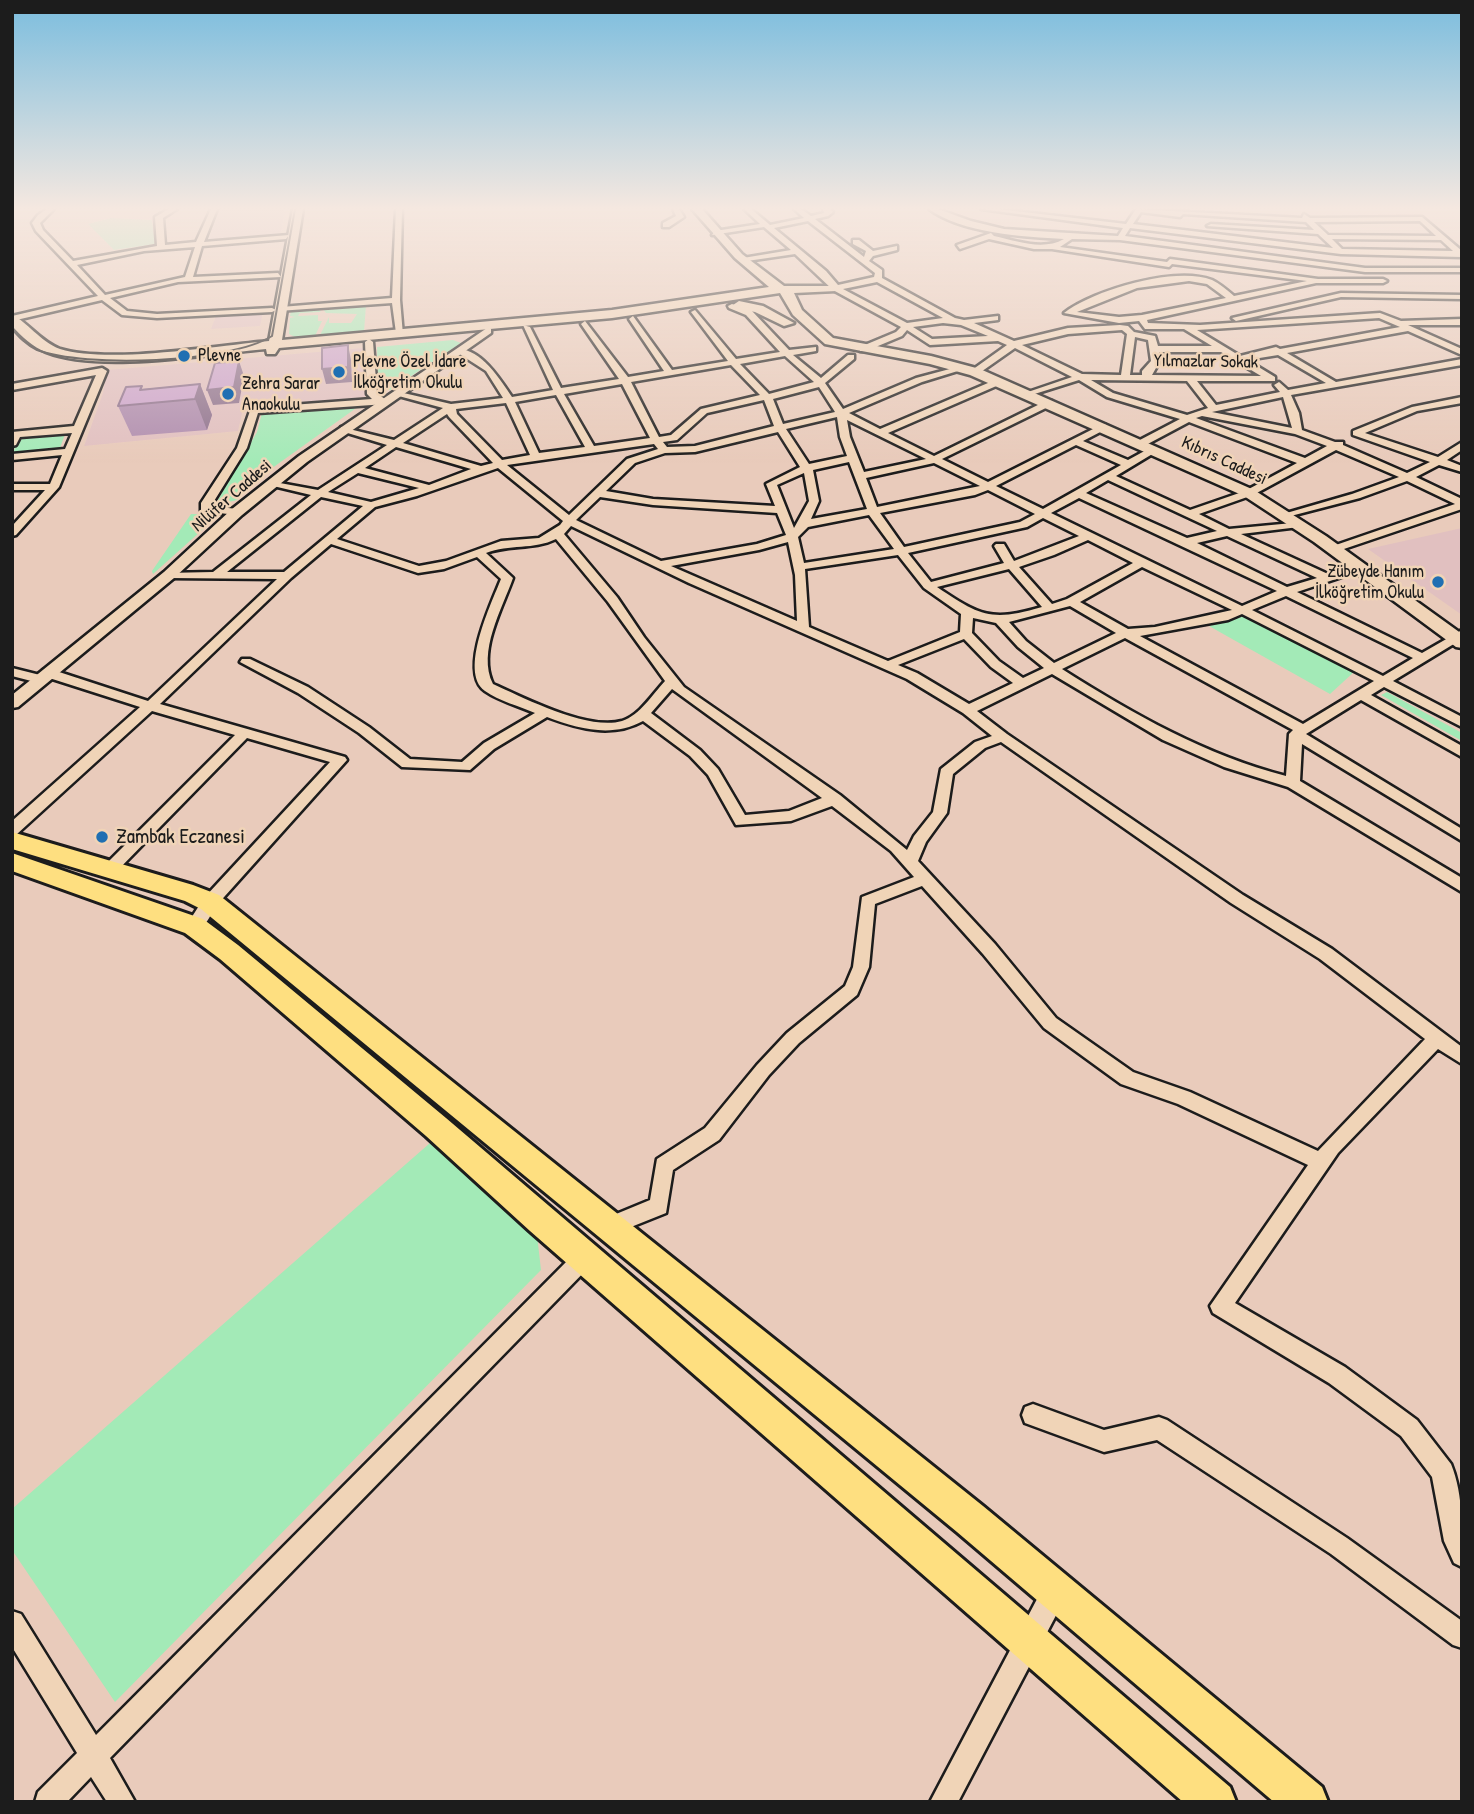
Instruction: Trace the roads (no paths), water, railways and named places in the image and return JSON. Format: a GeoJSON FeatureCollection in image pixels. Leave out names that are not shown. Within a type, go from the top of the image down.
{"type":"FeatureCollection","features":[{"type":"Feature","properties":{"kind":"main road"},"geometry":{"type":"LineString","coordinates":[[272,348],[277,336],[277,294]]}},
{"type":"Feature","properties":{"kind":"main road"},"geometry":{"type":"LineString","coordinates":[[277,309],[280,294]]}},
{"type":"Feature","properties":{"kind":"main road"},"geometry":{"type":"LineString","coordinates":[[730,304],[738,294]]}},
{"type":"Feature","properties":{"kind":"main road","name":"Kıbrıs Caddesi"},"geometry":{"type":"LineString","coordinates":[[762,294],[788,323],[817,345],[920,364],[950,366]]}},
{"type":"Feature","properties":{"kind":"main road"},"geometry":{"type":"LineString","coordinates":[[12,319],[37,345],[51,351],[119,358],[369,342],[585,324],[695,312],[780,294]]}},
{"type":"Feature","properties":{"kind":"main road","name":"Kıbrıs Caddesi"},"geometry":{"type":"LineString","coordinates":[[784,294],[809,317],[829,341],[975,372],[1249,493],[1293,520],[1459,638]]}},
{"type":"Feature","properties":{"kind":"main road"},"geometry":{"type":"LineString","coordinates":[[819,300],[828,294]]}},
{"type":"Feature","properties":{"kind":"main road"},"geometry":{"type":"LineString","coordinates":[[12,338],[35,354],[104,368],[400,333],[730,304],[764,297]]}},
{"type":"Feature","properties":{"kind":"main road"},"geometry":{"type":"LineString","coordinates":[[730,304],[759,309],[788,323]]}},
{"type":"Feature","properties":{"kind":"main road"},"geometry":{"type":"LineString","coordinates":[[12,840],[193,894],[202,914],[229,952],[436,1127],[1215,1802]]}},
{"type":"Feature","properties":{"kind":"main road"},"geometry":{"type":"LineString","coordinates":[[12,862],[202,914],[611,1226],[1307,1802]]}},
{"type":"Feature","properties":{"kind":"street"},"geometry":{"type":"LineString","coordinates":[[99,294],[114,308],[137,315],[277,309],[396,300]]}},
{"type":"Feature","properties":{"kind":"street"},"geometry":{"type":"LineString","coordinates":[[12,319],[126,294]]}},
{"type":"Feature","properties":{"kind":"street"},"geometry":{"type":"LineString","coordinates":[[396,294],[400,333]]}},
{"type":"Feature","properties":{"kind":"street","name":"Yılmazlar Sokak"},"geometry":{"type":"LineString","coordinates":[[846,294],[930,342],[999,338],[1080,377],[1272,379]]}},
{"type":"Feature","properties":{"kind":"street"},"geometry":{"type":"LineString","coordinates":[[905,294],[951,319],[967,322],[999,338]]}},
{"type":"Feature","properties":{"kind":"street"},"geometry":{"type":"LineString","coordinates":[[1115,294],[1092,300],[1068,313],[1188,328],[1341,295],[1462,297]]}},
{"type":"Feature","properties":{"kind":"street"},"geometry":{"type":"LineString","coordinates":[[1226,294],[1233,299]]}},
{"type":"Feature","properties":{"kind":"street"},"geometry":{"type":"LineString","coordinates":[[1128,331],[1143,322],[1258,294]]}},
{"type":"Feature","properties":{"kind":"street"},"geometry":{"type":"LineString","coordinates":[[1338,294],[1380,315]]}},
{"type":"Feature","properties":{"kind":"street"},"geometry":{"type":"LineString","coordinates":[[730,304],[749,313],[787,355],[820,382],[841,413],[845,438],[871,510],[928,586],[967,613],[1000,620],[1071,602],[1142,563]]}},
{"type":"Feature","properties":{"kind":"street"},"geometry":{"type":"LineString","coordinates":[[1361,304],[1462,305]]}},
{"type":"Feature","properties":{"kind":"street"},"geometry":{"type":"LineString","coordinates":[[659,565],[758,547],[792,537],[804,524],[814,501],[806,468],[779,426],[766,397],[734,363],[695,312]]}},
{"type":"Feature","properties":{"kind":"street","name":"Yılmazlar Sokak"},"geometry":{"type":"LineString","coordinates":[[1188,328],[1380,315],[1462,352]]}},
{"type":"Feature","properties":{"kind":"street"},"geometry":{"type":"LineString","coordinates":[[967,322],[995,318]]}},
{"type":"Feature","properties":{"kind":"street"},"geometry":{"type":"LineString","coordinates":[[633,319],[670,373]]}},
{"type":"Feature","properties":{"kind":"street"},"geometry":{"type":"LineString","coordinates":[[863,349],[899,334],[906,326],[951,319]]}},
{"type":"Feature","properties":{"kind":"street"},"geometry":{"type":"LineString","coordinates":[[1397,322],[1462,322]]}},
{"type":"Feature","properties":{"kind":"street"},"geometry":{"type":"LineString","coordinates":[[585,324],[625,380],[656,440],[664,450]]}},
{"type":"Feature","properties":{"kind":"street"},"geometry":{"type":"LineString","coordinates":[[526,327],[591,450]]}},
{"type":"Feature","properties":{"kind":"street","name":"Yılmazlar Sokak"},"geometry":{"type":"LineString","coordinates":[[1188,328],[1272,379]]}},
{"type":"Feature","properties":{"kind":"street"},"geometry":{"type":"LineString","coordinates":[[1239,359],[1412,328]]}},
{"type":"Feature","properties":{"kind":"street","name":"Nilüfer Caddesi"},"geometry":{"type":"LineString","coordinates":[[12,703],[169,575],[237,512],[273,483],[344,429],[487,331]]}},
{"type":"Feature","properties":{"kind":"street"},"geometry":{"type":"LineString","coordinates":[[975,372],[1014,344],[1068,331],[1128,331],[1152,338],[1156,361],[1147,371],[1147,377]]}},
{"type":"Feature","properties":{"kind":"street"},"geometry":{"type":"LineString","coordinates":[[1125,378],[1128,331]]}},
{"type":"Feature","properties":{"kind":"street"},"geometry":{"type":"LineString","coordinates":[[369,342],[372,394],[383,402]]}},
{"type":"Feature","properties":{"kind":"street"},"geometry":{"type":"LineString","coordinates":[[1441,342],[1462,342]]}},
{"type":"Feature","properties":{"kind":"street"},"geometry":{"type":"LineString","coordinates":[[1266,344],[1334,384]]}},
{"type":"Feature","properties":{"kind":"street"},"geometry":{"type":"LineString","coordinates":[[1155,348],[1224,349]]}},
{"type":"Feature","properties":{"kind":"street"},"geometry":{"type":"LineString","coordinates":[[398,393],[451,407],[509,400],[813,349]]}},
{"type":"Feature","properties":{"kind":"street"},"geometry":{"type":"LineString","coordinates":[[461,351],[488,369],[509,400],[536,457]]}},
{"type":"Feature","properties":{"kind":"street"},"geometry":{"type":"LineString","coordinates":[[273,483],[371,505],[500,464],[674,438],[704,411],[798,391],[830,376],[850,356]]}},
{"type":"Feature","properties":{"kind":"street"},"geometry":{"type":"LineString","coordinates":[[799,567],[901,551],[1023,525],[1128,464],[1186,418],[1199,413],[1286,393],[1462,362]]}},
{"type":"Feature","properties":{"kind":"street"},"geometry":{"type":"LineString","coordinates":[[332,541],[418,570],[432,570],[503,543],[522,545],[559,535],[569,521],[631,461],[664,450],[695,449],[779,426],[841,413],[950,366]]}},
{"type":"Feature","properties":{"kind":"street"},"geometry":{"type":"LineString","coordinates":[[12,387],[104,368]]}},
{"type":"Feature","properties":{"kind":"street"},"geometry":{"type":"LineString","coordinates":[[12,533],[54,487],[104,368]]}},
{"type":"Feature","properties":{"kind":"street"},"geometry":{"type":"LineString","coordinates":[[1028,394],[1080,377],[1110,395],[1186,418],[1306,462]]}},
{"type":"Feature","properties":{"kind":"street"},"geometry":{"type":"LineString","coordinates":[[1190,378],[1214,409]]}},
{"type":"Feature","properties":{"kind":"street"},"geometry":{"type":"LineString","coordinates":[[1272,379],[1286,393],[1296,419],[1297,432]]}},
{"type":"Feature","properties":{"kind":"street"},"geometry":{"type":"LineString","coordinates":[[879,433],[998,382]]}},
{"type":"Feature","properties":{"kind":"street"},"geometry":{"type":"LineString","coordinates":[[1190,514],[1249,493],[1356,433],[1415,409],[1462,400]]}},
{"type":"Feature","properties":{"kind":"street"},"geometry":{"type":"LineString","coordinates":[[237,512],[205,509],[206,503],[251,433],[254,410],[383,402]]}},
{"type":"Feature","properties":{"kind":"street"},"geometry":{"type":"LineString","coordinates":[[860,477],[925,464],[1049,403]]}},
{"type":"Feature","properties":{"kind":"street"},"geometry":{"type":"LineString","coordinates":[[216,575],[317,495],[359,470],[451,407]]}},
{"type":"Feature","properties":{"kind":"street"},"geometry":{"type":"LineString","coordinates":[[451,407],[452,415],[500,464],[569,521],[659,565],[912,676],[968,710],[1002,737],[1226,891],[1326,954],[1462,1057]]}},
{"type":"Feature","properties":{"kind":"street"},"geometry":{"type":"LineString","coordinates":[[841,413],[1383,680],[1462,723]]}},
{"type":"Feature","properties":{"kind":"street"},"geometry":{"type":"LineString","coordinates":[[1199,413],[1297,432],[1410,477],[1462,504]]}},
{"type":"Feature","properties":{"kind":"street"},"geometry":{"type":"LineString","coordinates":[[804,524],[975,492],[1103,427]]}},
{"type":"Feature","properties":{"kind":"street"},"geometry":{"type":"LineString","coordinates":[[13,437],[79,429]]}},
{"type":"Feature","properties":{"kind":"street"},"geometry":{"type":"LineString","coordinates":[[344,429],[481,469]]}},
{"type":"Feature","properties":{"kind":"street"},"geometry":{"type":"LineString","coordinates":[[1356,433],[1462,469]]}},
{"type":"Feature","properties":{"kind":"street"},"geometry":{"type":"LineString","coordinates":[[1074,441],[1128,464]]}},
{"type":"Feature","properties":{"kind":"street"},"geometry":{"type":"LineString","coordinates":[[1186,542],[1293,520],[1390,486],[1441,461],[1462,444]]}},
{"type":"Feature","properties":{"kind":"street"},"geometry":{"type":"LineString","coordinates":[[12,457],[71,451]]}},
{"type":"Feature","properties":{"kind":"street"},"geometry":{"type":"LineString","coordinates":[[803,629],[799,567],[792,537],[771,484],[806,468],[853,458]]}},
{"type":"Feature","properties":{"kind":"street"},"geometry":{"type":"LineString","coordinates":[[359,470],[430,488]]}},
{"type":"Feature","properties":{"kind":"street"},"geometry":{"type":"LineString","coordinates":[[1107,476],[1325,578]]}},
{"type":"Feature","properties":{"kind":"street"},"geometry":{"type":"LineString","coordinates":[[12,487],[54,487]]}},
{"type":"Feature","properties":{"kind":"street"},"geometry":{"type":"LineString","coordinates":[[598,493],[653,502],[781,510]]}},
{"type":"Feature","properties":{"kind":"street"},"geometry":{"type":"LineString","coordinates":[[1077,493],[1186,542],[1420,657]]}},
{"type":"Feature","properties":{"kind":"street"},"geometry":{"type":"LineString","coordinates":[[1334,549],[1462,504]]}},
{"type":"Feature","properties":{"kind":"street"},"geometry":{"type":"LineString","coordinates":[[12,830],[150,706],[287,576],[332,541],[371,505]]}},
{"type":"Feature","properties":{"kind":"street"},"geometry":{"type":"LineString","coordinates":[[559,535],[613,600],[680,690],[835,799],[896,847],[989,949],[1050,1023],[1127,1078],[1184,1098],[1320,1161]]}},
{"type":"Feature","properties":{"kind":"street"},"geometry":{"type":"LineString","coordinates":[[928,586],[1011,565],[1068,547],[1088,536]]}},
{"type":"Feature","properties":{"kind":"street"},"geometry":{"type":"LineString","coordinates":[[1000,546],[1011,565],[1049,608]]}},
{"type":"Feature","properties":{"kind":"street"},"geometry":{"type":"LineString","coordinates":[[480,553],[507,578],[481,651],[483,677],[488,687],[548,711],[606,728],[637,719],[672,681]]}},
{"type":"Feature","properties":{"kind":"street"},"geometry":{"type":"LineString","coordinates":[[968,710],[1125,633],[1203,623],[1243,611],[1287,591],[1359,568]]}},
{"type":"Feature","properties":{"kind":"street"},"geometry":{"type":"LineString","coordinates":[[169,575],[287,576]]}},
{"type":"Feature","properties":{"kind":"street"},"geometry":{"type":"LineString","coordinates":[[1071,602],[1300,732],[1462,836]]}},
{"type":"Feature","properties":{"kind":"street"},"geometry":{"type":"LineString","coordinates":[[967,613],[967,634],[995,664],[1021,684]]}},
{"type":"Feature","properties":{"kind":"street"},"geometry":{"type":"LineString","coordinates":[[1000,620],[1021,644],[1053,669],[1137,722],[1253,774],[1293,783],[1462,886]]}},
{"type":"Feature","properties":{"kind":"street"},"geometry":{"type":"LineString","coordinates":[[888,665],[967,634]]}},
{"type":"Feature","properties":{"kind":"street"},"geometry":{"type":"LineString","coordinates":[[1293,783],[1300,732],[1420,657],[1459,638]]}},
{"type":"Feature","properties":{"kind":"street"},"geometry":{"type":"LineString","coordinates":[[246,662],[303,691],[364,730],[407,764],[465,767],[489,746],[548,711]]}},
{"type":"Feature","properties":{"kind":"street"},"geometry":{"type":"LineString","coordinates":[[12,672],[44,676],[340,760],[202,914]]}},
{"type":"Feature","properties":{"kind":"street"},"geometry":{"type":"LineString","coordinates":[[1360,694],[1462,752]]}},
{"type":"Feature","properties":{"kind":"street"},"geometry":{"type":"LineString","coordinates":[[642,713],[695,753],[713,772],[741,821],[791,816],[835,799]]}},
{"type":"Feature","properties":{"kind":"street"},"geometry":{"type":"LineString","coordinates":[[110,869],[244,733]]}},
{"type":"Feature","properties":{"kind":"street"},"geometry":{"type":"LineString","coordinates":[[909,863],[919,840],[940,813],[946,772],[980,745],[1002,737]]}},
{"type":"Feature","properties":{"kind":"street"},"geometry":{"type":"LineString","coordinates":[[611,1226],[659,1206],[664,1165],[712,1134],[763,1070],[793,1038],[851,990],[860,967],[868,901],[924,879]]}},
{"type":"Feature","properties":{"kind":"street"},"geometry":{"type":"LineString","coordinates":[[1437,1040],[1331,1147],[1220,1306],[1337,1375],[1409,1428],[1443,1472],[1456,1541],[1462,1555]]}},
{"type":"Feature","properties":{"kind":"street"},"geometry":{"type":"LineString","coordinates":[[48,1802],[93,1753],[584,1258]]}},
{"type":"Feature","properties":{"kind":"street"},"geometry":{"type":"LineString","coordinates":[[1033,1415],[1104,1441],[1159,1428],[1339,1546],[1462,1636]]}},
{"type":"Feature","properties":{"kind":"street"},"geometry":{"type":"LineString","coordinates":[[943,1802],[1055,1591]]}},
{"type":"Feature","properties":{"kind":"street"},"geometry":{"type":"LineString","coordinates":[[12,1623],[122,1802]]}},
{"type":"Feature","properties":{"kind":"tram line"},"geometry":{"type":"LineString","coordinates":[[12,329],[37,350],[59,356],[121,361],[191,357],[252,345],[272,336],[280,294]]}},
{"type":"Feature","properties":{"kind":"place","name":"Plevne"},"geometry":{"type":"Point","coordinates":[184,356]}},
{"type":"Feature","properties":{"kind":"place","name":"Plevne Özel İdare İlköğretim Okulu"},"geometry":{"type":"Point","coordinates":[339,372]}},
{"type":"Feature","properties":{"kind":"place","name":"Zehra Sarar Anaokulu"},"geometry":{"type":"Point","coordinates":[228,394]}},
{"type":"Feature","properties":{"kind":"place","name":"Zübeyde Hanım İlköğretim Okulu"},"geometry":{"type":"Point","coordinates":[1438,582]}},
{"type":"Feature","properties":{"kind":"place","name":"Zambak Eczanesi"},"geometry":{"type":"Point","coordinates":[102,837]}}]}
